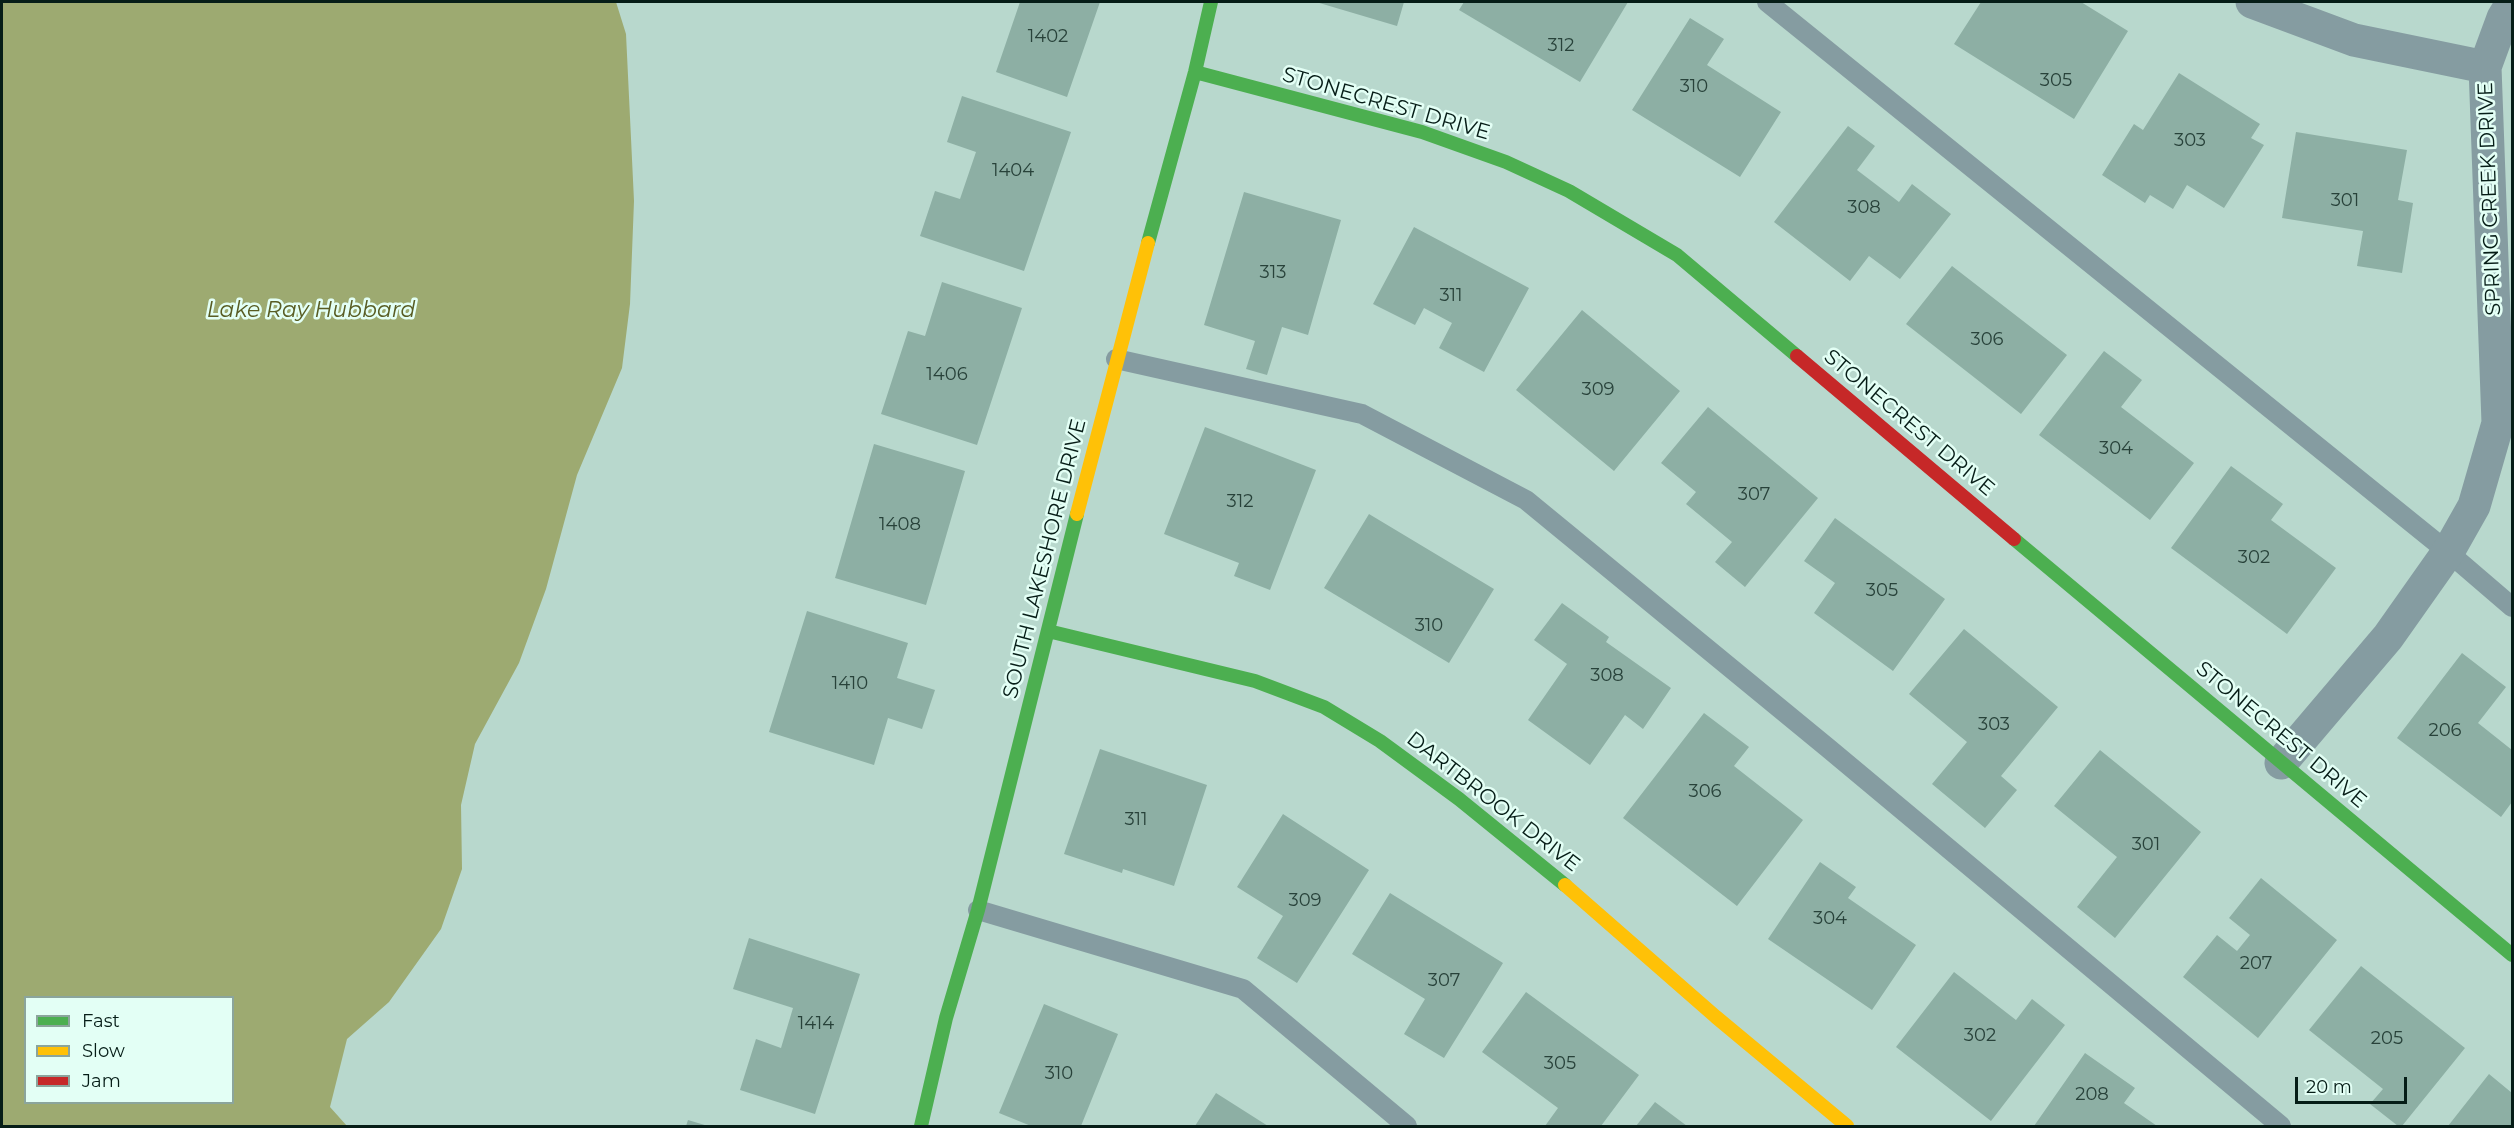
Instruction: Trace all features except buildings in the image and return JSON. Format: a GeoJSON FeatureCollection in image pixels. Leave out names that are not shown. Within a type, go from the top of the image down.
{"type":"FeatureCollection","features":[{"type":"Feature","properties":{"kind":"street","name":"SOUTH LAKESHORE DRIVE"},"geometry":{"type":"LineString","coordinates":[[921,1126],[946,1018],[978,910],[1116,359],[1195,72],[1211,2]]}},
{"type":"Feature","properties":{"kind":"street"},"geometry":{"type":"LineString","coordinates":[[2252,2],[2354,40],[2484,67]]}},
{"type":"Feature","properties":{"kind":"street","name":"SPRING CREEK DRIVE"},"geometry":{"type":"LineString","coordinates":[[2281,763],[2388,637],[2448,552],[2474,506],[2506,425],[2484,67],[2512,3]]}},
{"type":"Feature","properties":{"kind":"street","name":"STONECREST DRIVE"},"geometry":{"type":"LineString","coordinates":[[1195,72],[1422,132],[1506,162],[1569,191],[1677,255],[2512,955]]}},
{"type":"Feature","properties":{"kind":"street","name":"DARTBROOK DRIVE"},"geometry":{"type":"LineString","coordinates":[[1048,631],[1255,681],[1324,707],[1380,741],[1459,799],[1577,895],[1716,1017],[1847,1126]]}},
{"type":"Feature","properties":{"kind":"lane"},"geometry":{"type":"LineString","coordinates":[[1767,2],[2448,552],[2512,608]]}},
{"type":"Feature","properties":{"kind":"lane"},"geometry":{"type":"LineString","coordinates":[[1116,359],[1362,414],[1526,501],[1828,748],[2281,1126]]}},
{"type":"Feature","properties":{"kind":"lane"},"geometry":{"type":"LineString","coordinates":[[978,910],[1243,989],[1407,1126]]}},
{"type":"Feature","properties":{"kind":"water","name":"Lake Ray Hubbard"},"geometry":{"type":"Polygon","coordinates":[[[2,2],[616,2],[626,34],[634,201],[630,304],[622,368],[577,475],[546,589],[519,663],[475,744],[461,805],[462,869],[441,929],[389,1002],[347,1039],[330,1107],[347,1126],[2,1126],[2,2]]]}},
{"type":"Feature","properties":{"kind":"traffic: fast"},"geometry":{"type":"LineString","coordinates":[[1148,243],[1195,72],[1211,2]]}},
{"type":"Feature","properties":{"kind":"traffic: fast"},"geometry":{"type":"LineString","coordinates":[[1195,72],[1422,132],[1506,162],[1569,191],[1677,255],[1797,356]]}},
{"type":"Feature","properties":{"kind":"traffic: fast"},"geometry":{"type":"LineString","coordinates":[[921,1126],[946,1018],[978,910],[1077,514]]}},
{"type":"Feature","properties":{"kind":"traffic: fast"},"geometry":{"type":"LineString","coordinates":[[2014,539],[2512,955]]}},
{"type":"Feature","properties":{"kind":"traffic: fast"},"geometry":{"type":"LineString","coordinates":[[1048,631],[1255,681],[1324,707],[1380,741],[1459,799],[1565,885]]}},
{"type":"Feature","properties":{"kind":"traffic: slow"},"geometry":{"type":"LineString","coordinates":[[1077,514],[1148,243]]}},
{"type":"Feature","properties":{"kind":"traffic: slow"},"geometry":{"type":"LineString","coordinates":[[1565,885],[1716,1017],[1847,1126]]}},
{"type":"Feature","properties":{"kind":"traffic: jam"},"geometry":{"type":"LineString","coordinates":[[1797,356],[2014,539]]}}]}
